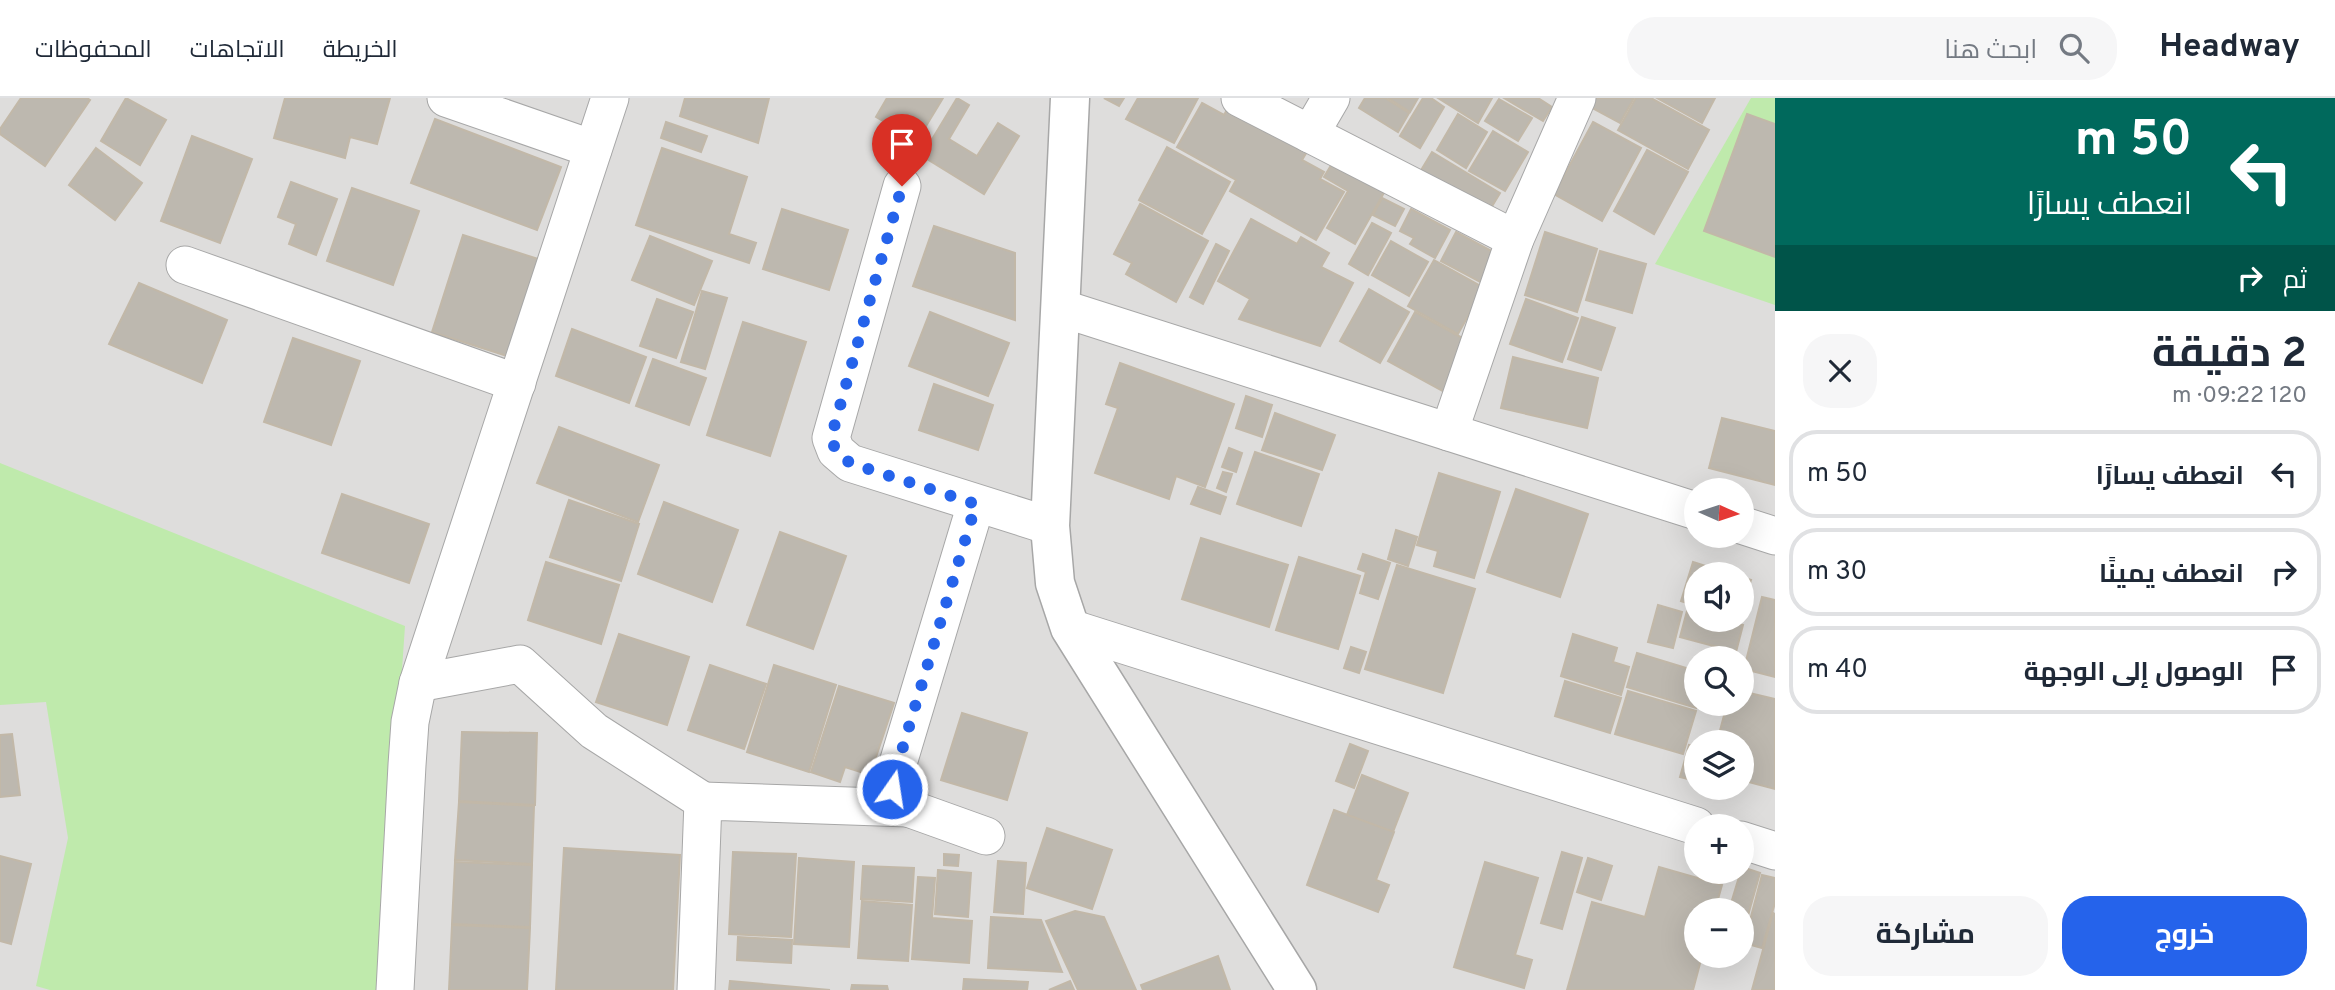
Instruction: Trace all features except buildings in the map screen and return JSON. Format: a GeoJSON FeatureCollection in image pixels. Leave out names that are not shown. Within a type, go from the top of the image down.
{"type":"FeatureCollection","features":[{"type":"Feature","properties":{"kind":"street"},"geometry":{"type":"LineString","coordinates":[[446,98],[593,149]]}},
{"type":"Feature","properties":{"kind":"street"},"geometry":{"type":"LineString","coordinates":[[395,990],[410,722],[418,683],[610,98]]}},
{"type":"Feature","properties":{"kind":"street"},"geometry":{"type":"LineString","coordinates":[[1070,98],[1050,527],[1055,583],[1070,628],[1297,990]]}},
{"type":"Feature","properties":{"kind":"street"},"geometry":{"type":"LineString","coordinates":[[1240,98],[1515,239]]}},
{"type":"Feature","properties":{"kind":"street"},"geometry":{"type":"LineString","coordinates":[[1310,134],[1331,98]]}},
{"type":"Feature","properties":{"kind":"street"},"geometry":{"type":"LineString","coordinates":[[1449,432],[1515,239],[1577,98]]}},
{"type":"Feature","properties":{"kind":"street"},"geometry":{"type":"LineString","coordinates":[[902,186],[831,438],[836,451],[850,463],[1050,527]]}},
{"type":"Feature","properties":{"kind":"street"},"geometry":{"type":"LineString","coordinates":[[185,265],[517,383]]}},
{"type":"Feature","properties":{"kind":"street"},"geometry":{"type":"LineString","coordinates":[[1061,308],[1684,507]]}},
{"type":"Feature","properties":{"kind":"street"},"geometry":{"type":"LineString","coordinates":[[908,808],[892,789],[896,770],[976,504]]}},
{"type":"Feature","properties":{"kind":"street"},"geometry":{"type":"LineString","coordinates":[[1754,529],[1775,536]]}},
{"type":"Feature","properties":{"kind":"street"},"geometry":{"type":"LineString","coordinates":[[1070,628],[1684,822]]}},
{"type":"Feature","properties":{"kind":"street"},"geometry":{"type":"LineString","coordinates":[[418,683],[520,664],[594,731],[704,801],[908,808],[986,836]]}},
{"type":"Feature","properties":{"kind":"street"},"geometry":{"type":"LineString","coordinates":[[696,990],[704,801]]}},
{"type":"Feature","properties":{"kind":"street"},"geometry":{"type":"LineString","coordinates":[[1754,844],[1775,851]]}},
{"type":"Feature","properties":{"kind":"shaded area"},"geometry":{"type":"Polygon","coordinates":[[[0,98],[1775,98],[1775,990],[0,990],[0,98]]]}},
{"type":"Feature","properties":{"kind":"green space"},"geometry":{"type":"Polygon","coordinates":[[[1751,98],[1775,98],[1775,305],[1655,264],[1751,98]]]}},
{"type":"Feature","properties":{"kind":"green space"},"geometry":{"type":"Polygon","coordinates":[[[0,463],[405,626],[380,990],[50,990],[36,986],[68,838],[46,702],[0,705],[0,463]]]}},
{"type":"Feature","properties":{"kind":"route"},"geometry":{"type":"LineString","coordinates":[[892,789],[976,504],[850,463],[836,451],[831,438],[902,186]]}}]}
